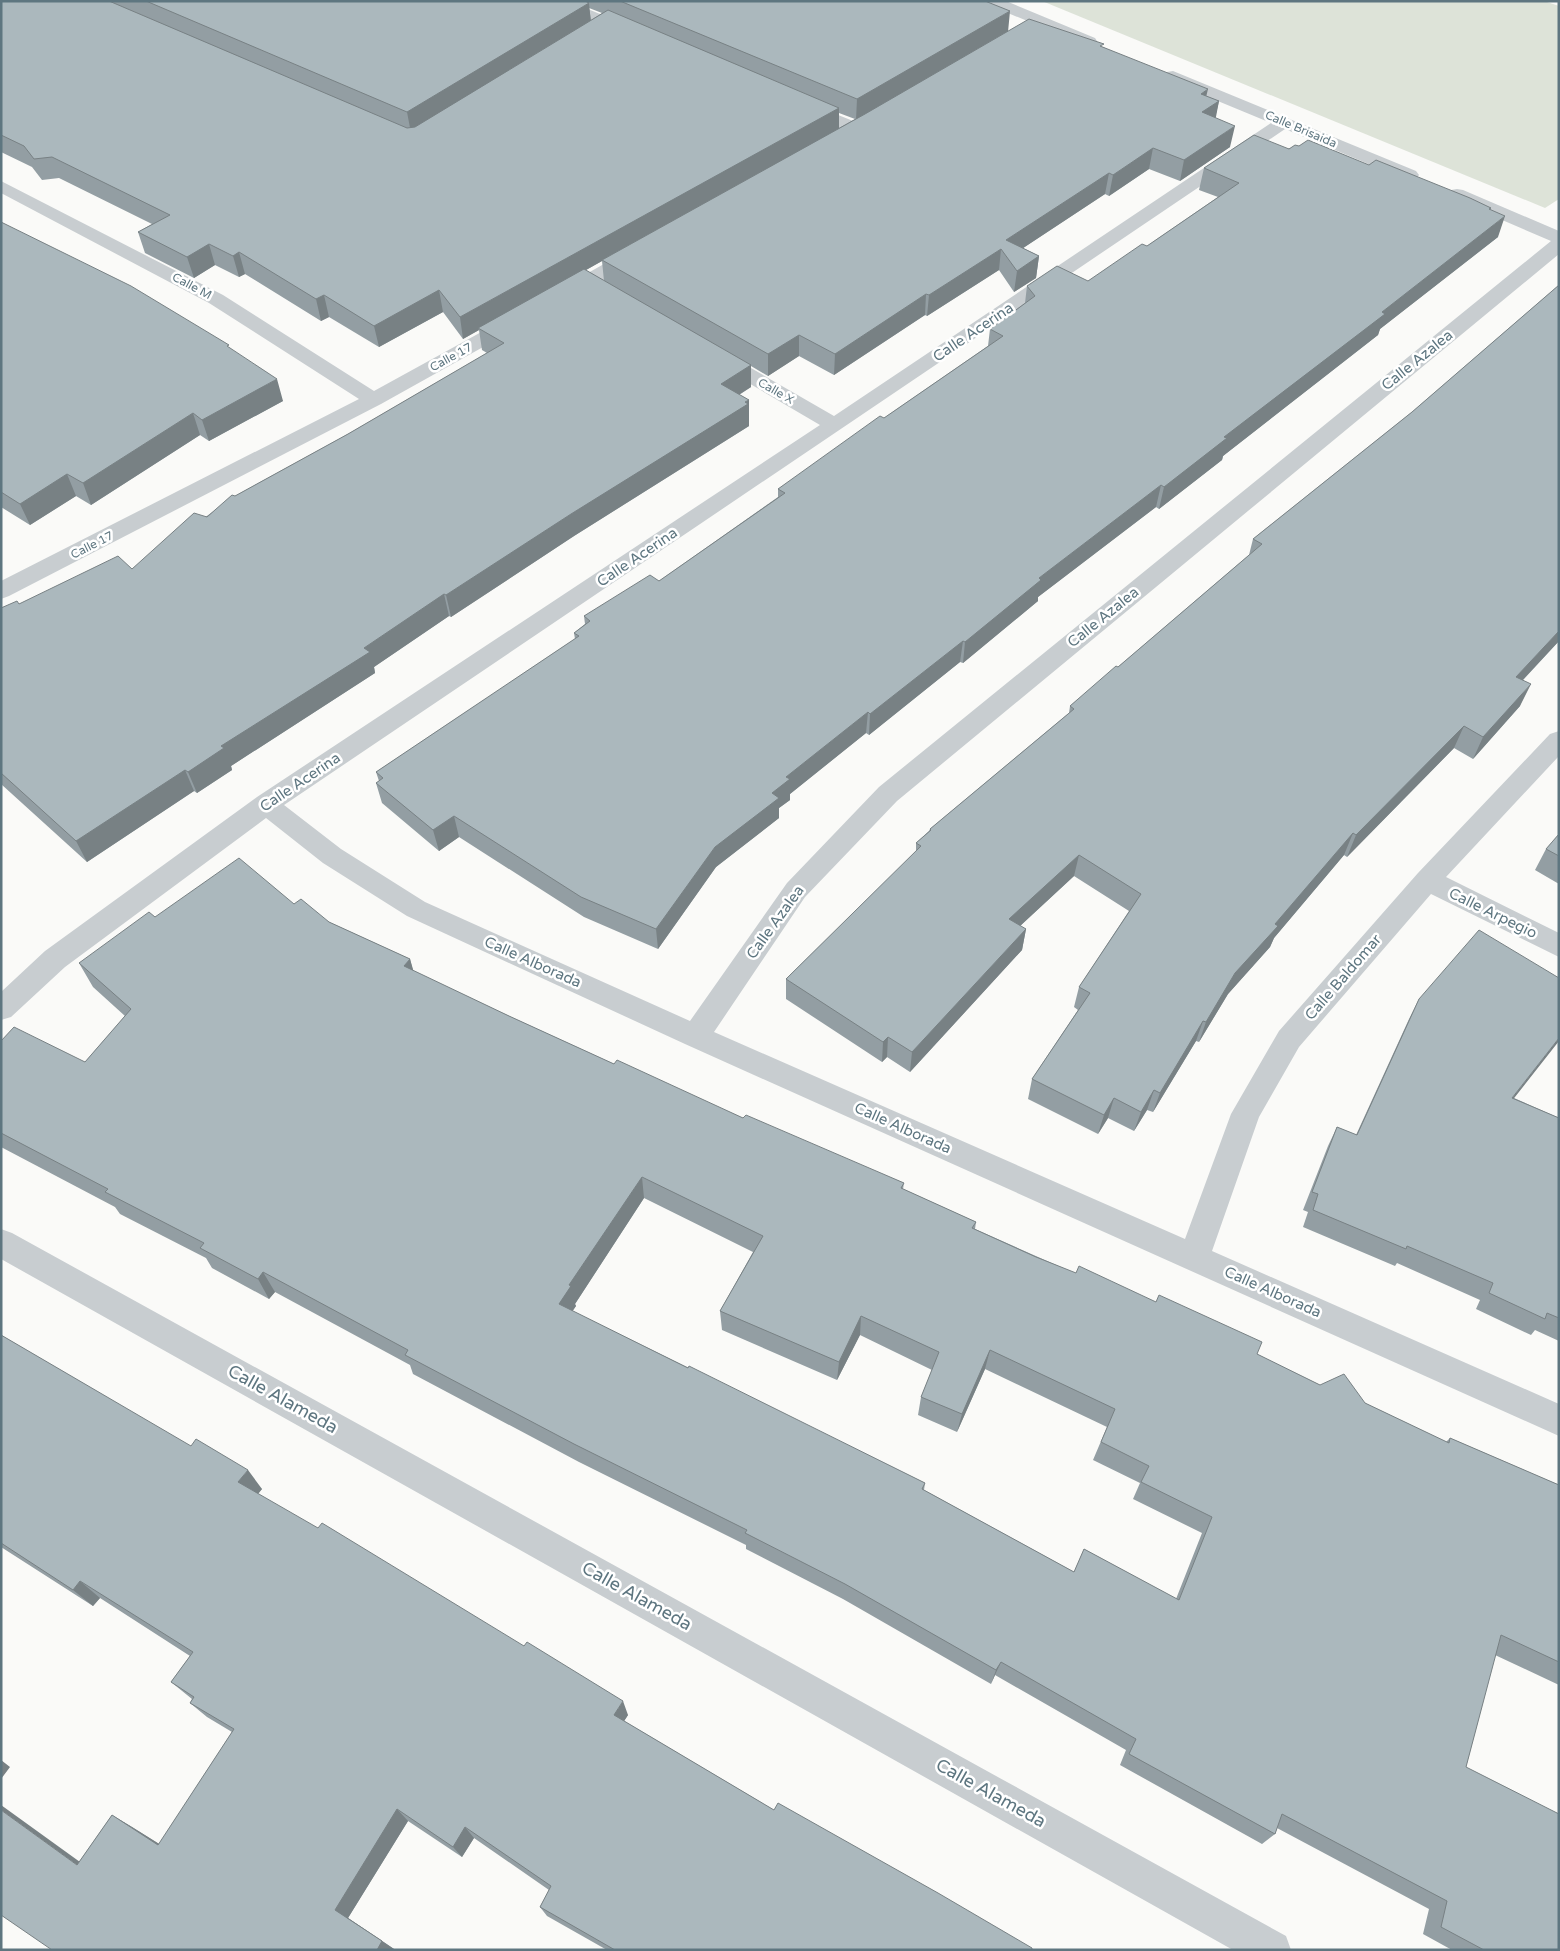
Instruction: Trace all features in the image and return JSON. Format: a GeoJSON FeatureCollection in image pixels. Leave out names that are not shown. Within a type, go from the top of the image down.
{"type":"FeatureCollection","features":[{"type":"Feature","properties":{"kind":"street"},"geometry":{"type":"LineString","coordinates":[[553,1],[644,38]]}},
{"type":"Feature","properties":{"kind":"street"},"geometry":{"type":"LineString","coordinates":[[992,1],[1033,27],[1104,48]]}},
{"type":"Feature","properties":{"kind":"street"},"geometry":{"type":"LineString","coordinates":[[591,33],[608,22]]}},
{"type":"Feature","properties":{"kind":"street","name":"Calle Brisaida"},"geometry":{"type":"LineString","coordinates":[[1158,70],[1422,180]]}},
{"type":"Feature","properties":{"kind":"street"},"geometry":{"type":"LineString","coordinates":[[795,103],[857,129]]}},
{"type":"Feature","properties":{"kind":"street","name":"Calle Acerina"},"geometry":{"type":"LineString","coordinates":[[1,1009],[55,959],[266,804],[835,425],[1284,122]]}},
{"type":"Feature","properties":{"kind":"street","name":"Calle M"},"geometry":{"type":"LineString","coordinates":[[1,186],[216,299],[374,400]]}},
{"type":"Feature","properties":{"kind":"street"},"geometry":{"type":"LineString","coordinates":[[1440,187],[1559,238]]}},
{"type":"Feature","properties":{"kind":"street","name":"Calle Azalea"},"geometry":{"type":"LineString","coordinates":[[695,1036],[796,890],[888,794],[1559,244]]}},
{"type":"Feature","properties":{"kind":"street"},"geometry":{"type":"LineString","coordinates":[[544,305],[596,286],[646,248]]}},
{"type":"Feature","properties":{"kind":"street","name":"Calle 17"},"geometry":{"type":"LineString","coordinates":[[4,587],[374,400],[527,315]]}},
{"type":"Feature","properties":{"kind":"street","name":"Calle X"},"geometry":{"type":"LineString","coordinates":[[698,346],[835,425]]}},
{"type":"Feature","properties":{"kind":"street","name":"Calle Baldomar"},"geometry":{"type":"LineString","coordinates":[[1194,1257],[1246,1114],[1289,1039],[1427,880],[1559,740]]}},
{"type":"Feature","properties":{"kind":"street","name":"Calle Alborada"},"geometry":{"type":"LineString","coordinates":[[266,804],[332,856],[416,909],[695,1036],[1559,1420]]}},
{"type":"Feature","properties":{"kind":"street","name":"Calle Arpegio"},"geometry":{"type":"LineString","coordinates":[[1427,880],[1559,946]]}},
{"type":"Feature","properties":{"kind":"street","name":"Calle Alameda"},"geometry":{"type":"LineString","coordinates":[[1,1242],[1272,1950]]}},
{"type":"Feature","properties":{"kind":"shaded area"},"geometry":{"type":"Polygon","coordinates":[[[1042,1],[1544,1],[1559,6],[1559,199],[1545,208],[1042,1]]]}},
{"type":"Feature","properties":{"kind":"building"},"geometry":{"type":"Polygon","coordinates":[[[1,1],[109,1],[407,128],[415,127],[608,10],[839,108],[460,317],[439,290],[374,326],[324,295],[316,299],[239,252],[233,256],[209,244],[187,257],[138,232],[170,215],[52,157],[34,159],[24,146],[1,135],[1,1]]]}},
{"type":"Feature","properties":{"kind":"building"},"geometry":{"type":"Polygon","coordinates":[[[146,1],[585,1],[589,3],[407,112],[146,1]]]}},
{"type":"Feature","properties":{"kind":"building"},"geometry":{"type":"Polygon","coordinates":[[[620,1],[985,1],[1010,11],[857,99],[620,1]]]}},
{"type":"Feature","properties":{"kind":"building"},"geometry":{"type":"Polygon","coordinates":[[[1029,19],[1104,44],[1100,46],[1208,89],[1201,94],[1219,101],[1202,112],[1235,126],[1184,160],[1153,148],[1113,175],[1109,173],[1006,240],[1039,256],[1017,271],[1001,249],[929,295],[926,294],[835,354],[799,335],[768,354],[602,260],[865,114],[1029,19]]]}},
{"type":"Feature","properties":{"kind":"building"},"geometry":{"type":"Polygon","coordinates":[[[1254,135],[1289,149],[1295,145],[1299,146],[1308,140],[1369,165],[1376,160],[1470,198],[1505,216],[1382,312],[1385,314],[1224,437],[1227,438],[1164,487],[1161,485],[1039,578],[1041,580],[965,642],[963,641],[870,714],[868,712],[786,777],[790,779],[772,793],[779,798],[715,847],[656,929],[581,897],[454,816],[433,830],[376,783],[383,778],[376,772],[579,636],[574,633],[590,621],[584,616],[650,575],[659,581],[785,493],[778,489],[880,416],[884,418],[1003,336],[990,329],[1035,296],[1027,286],[1057,266],[1088,281],[1142,244],[1147,246],[1239,183],[1204,168],[1254,135]]]}},
{"type":"Feature","properties":{"kind":"building"},"geometry":{"type":"Polygon","coordinates":[[[1,222],[131,286],[229,345],[227,346],[277,379],[202,420],[193,413],[83,483],[67,474],[20,504],[1,492],[1,222]]]}},
{"type":"Feature","properties":{"kind":"building"},"geometry":{"type":"Polygon","coordinates":[[[584,269],[751,365],[721,384],[749,400],[745,402],[748,404],[571,514],[446,595],[444,594],[364,648],[370,652],[221,746],[224,748],[188,772],[185,770],[76,841],[1,773],[1,608],[17,601],[19,604],[118,556],[132,569],[194,513],[207,517],[232,495],[235,496],[348,434],[504,343],[478,328],[584,269]]]}},
{"type":"Feature","properties":{"kind":"building"},"geometry":{"type":"Polygon","coordinates":[[[1559,285],[1559,631],[1516,677],[1531,684],[1483,737],[1464,726],[1356,835],[1353,833],[1275,924],[1278,926],[1235,973],[1206,1022],[1203,1021],[1160,1093],[1154,1090],[1141,1112],[1114,1098],[1104,1115],[1032,1079],[1090,993],[1079,987],[1141,894],[1079,855],[1009,919],[1026,929],[912,1052],[888,1037],[883,1042],[786,979],[921,846],[916,843],[930,829],[1074,709],[1070,706],[1262,544],[1253,539],[1412,412],[1559,285]]]}},
{"type":"Feature","properties":{"kind":"building"},"geometry":{"type":"Polygon","coordinates":[[[1559,834],[1559,856],[1546,849],[1559,834]]]}},
{"type":"Feature","properties":{"kind":"building"},"geometry":{"type":"Polygon","coordinates":[[[239,858],[294,904],[301,899],[329,922],[410,959],[404,966],[509,1016],[614,1064],[617,1060],[743,1118],[746,1115],[904,1183],[901,1188],[976,1222],[972,1228],[1036,1257],[1076,1273],[1079,1266],[1156,1302],[1159,1295],[1262,1342],[1257,1354],[1320,1385],[1344,1374],[1365,1403],[1449,1443],[1450,1438],[1559,1485],[1559,1662],[1501,1635],[1466,1767],[1559,1814],[1559,1950],[1484,1950],[1441,1927],[1447,1901],[1282,1814],[1275,1834],[1129,1754],[1136,1739],[1001,1662],[996,1670],[845,1584],[745,1533],[747,1530],[574,1444],[405,1355],[408,1350],[263,1272],[258,1279],[200,1248],[204,1243],[105,1192],[108,1189],[1,1133],[1,1041],[14,1027],[85,1062],[131,1009],[79,963],[149,912],[155,917],[239,858]],[[642,1177],[569,1285],[571,1286],[559,1304],[925,1483],[922,1489],[1074,1572],[1084,1549],[1179,1600],[1212,1517],[1141,1482],[1149,1466],[1101,1442],[1115,1409],[990,1350],[962,1414],[921,1397],[939,1352],[861,1316],[839,1362],[720,1311],[763,1236],[642,1177]]]}},
{"type":"Feature","properties":{"kind":"building"},"geometry":{"type":"Polygon","coordinates":[[[1479,930],[1559,978],[1559,1038],[1512,1098],[1559,1118],[1559,1318],[1547,1313],[1545,1319],[1489,1293],[1493,1283],[1407,1246],[1406,1249],[1313,1210],[1318,1194],[1312,1192],[1337,1127],[1357,1135],[1419,999],[1479,930]]]}},
{"type":"Feature","properties":{"kind":"building"},"geometry":{"type":"Polygon","coordinates":[[[1,1335],[191,1446],[196,1439],[248,1470],[238,1482],[318,1528],[322,1523],[524,1646],[527,1642],[623,1701],[614,1715],[774,1810],[778,1803],[938,1893],[1032,1948],[1032,1950],[615,1950],[540,1907],[551,1886],[465,1827],[453,1847],[397,1809],[335,1910],[382,1941],[377,1950],[52,1950],[1,1915],[1,1810],[77,1865],[112,1815],[158,1845],[234,1729],[190,1703],[194,1697],[171,1682],[193,1652],[80,1581],[73,1590],[1,1543],[1,1335]]]}}]}
